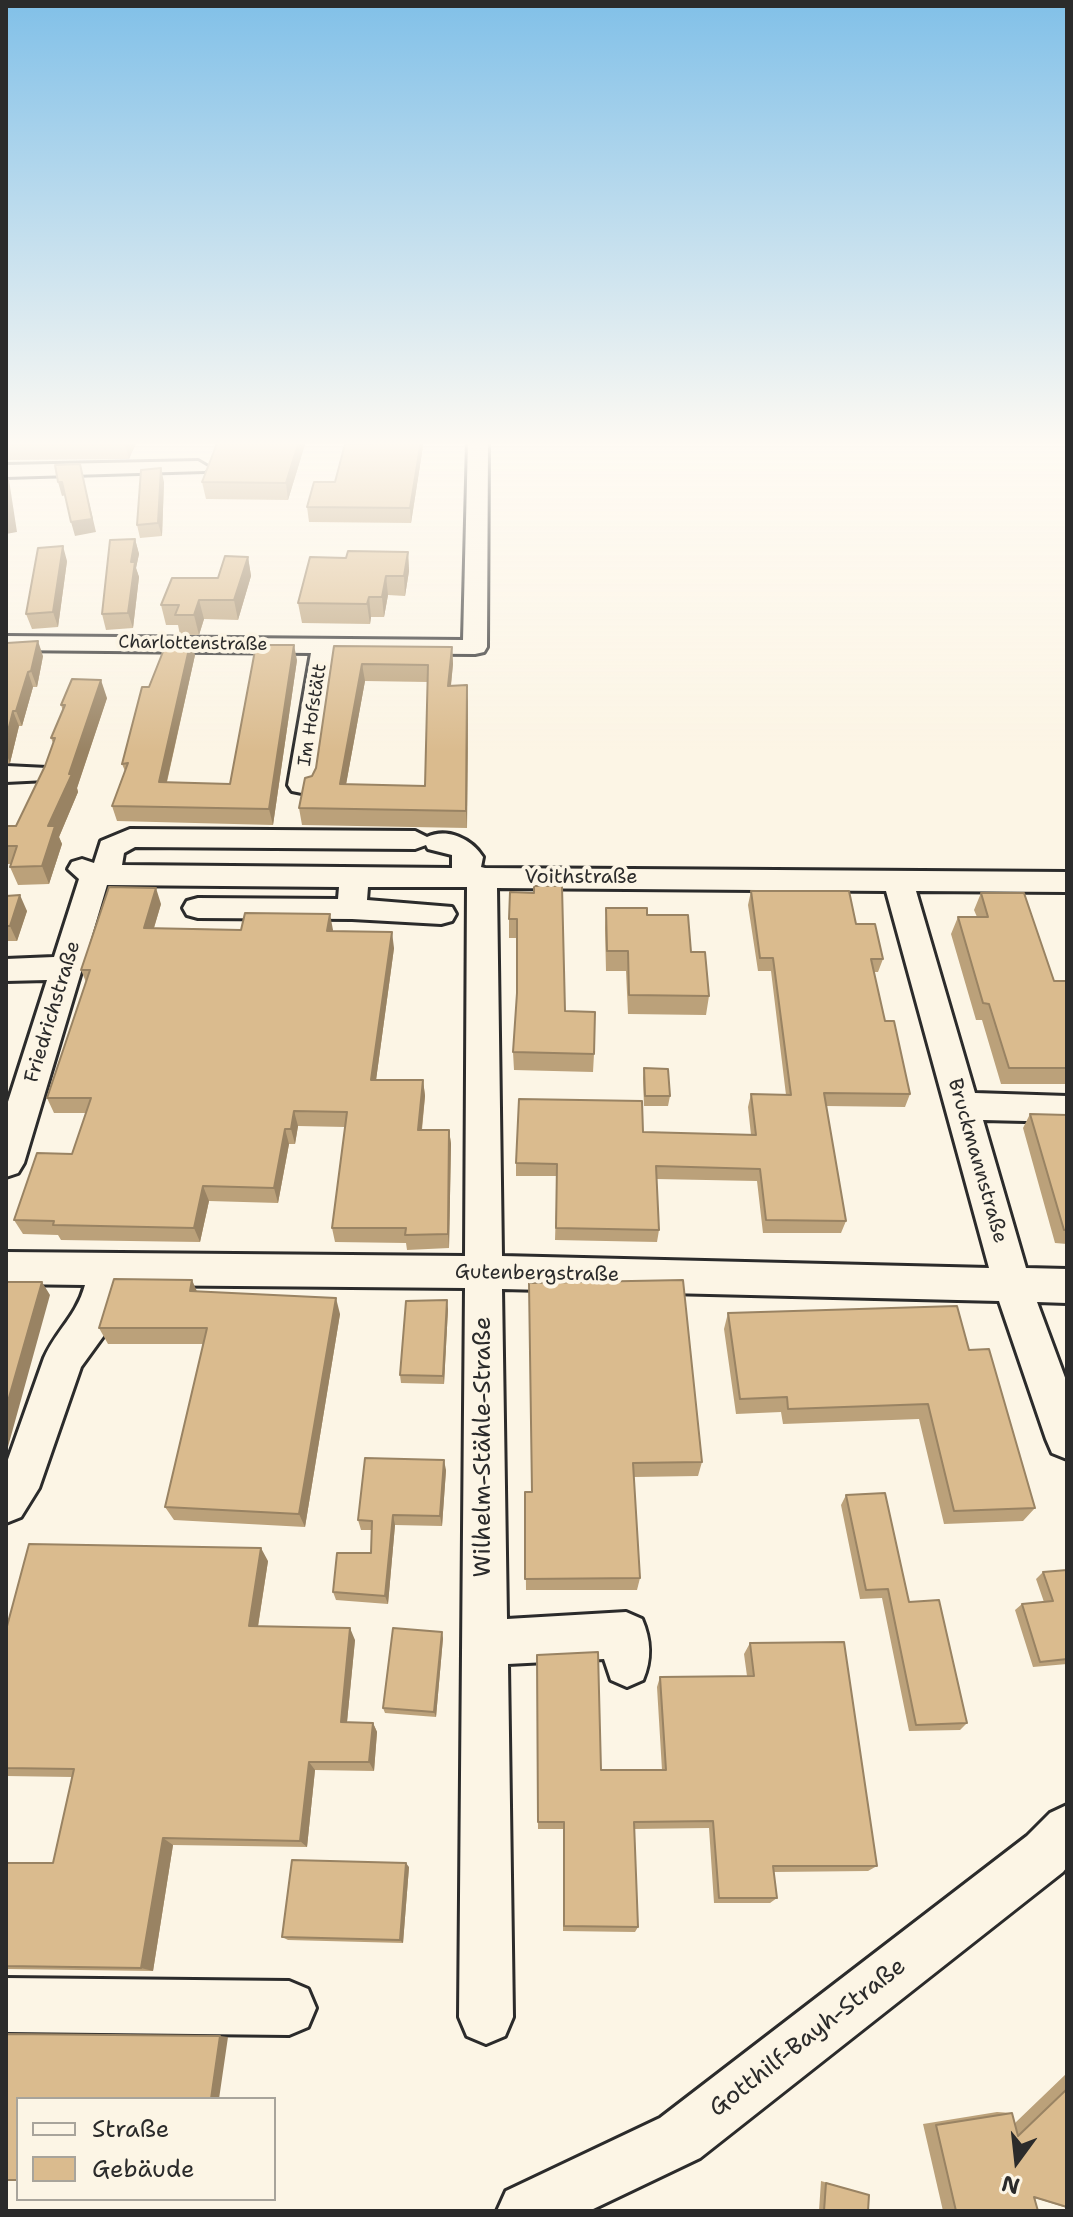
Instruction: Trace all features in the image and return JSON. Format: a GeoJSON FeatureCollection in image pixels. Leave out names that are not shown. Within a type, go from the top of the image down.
{"type":"FeatureCollection","features":[{"type":"Feature","properties":{"kind":"street","name":"Charlottenstraße"},"geometry":{"type":"LineString","coordinates":[[6,643],[475,647],[476,544]]}},
{"type":"Feature","properties":{"kind":"street","name":"Im Hofstätt"},"geometry":{"type":"LineString","coordinates":[[302,785],[324,646]]}},
{"type":"Feature","properties":{"kind":"street"},"geometry":{"type":"LineString","coordinates":[[6,774],[38,774]]}},
{"type":"Feature","properties":{"kind":"street","name":"Friedrichstraße"},"geometry":{"type":"LineString","coordinates":[[6,1163],[94,873],[111,848],[130,838],[427,841]]}},
{"type":"Feature","properties":{"kind":"street","name":"Wilhelm-Stähle-Straße"},"geometry":{"type":"LineString","coordinates":[[427,841],[462,848],[469,857],[473,877],[483,1272],[486,2017]]}},
{"type":"Feature","properties":{"kind":"street","name":"Voithstraße"},"geometry":{"type":"LineString","coordinates":[[94,873],[1067,882]]}},
{"type":"Feature","properties":{"kind":"street"},"geometry":{"type":"LineString","coordinates":[[352,909],[354,876]]}},
{"type":"Feature","properties":{"kind":"street","name":"Bruckmannstraße"},"geometry":{"type":"LineString","coordinates":[[898,880],[1013,1287],[1067,1439]]}},
{"type":"Feature","properties":{"kind":"street"},"geometry":{"type":"LineString","coordinates":[[198,908],[352,909],[441,914]]}},
{"type":"Feature","properties":{"kind":"street"},"geometry":{"type":"LineString","coordinates":[[6,971],[66,968]]}},
{"type":"Feature","properties":{"kind":"street"},"geometry":{"type":"LineString","coordinates":[[961,1106],[1067,1109]]}},
{"type":"Feature","properties":{"kind":"street","name":"Gutenbergstraße"},"geometry":{"type":"LineString","coordinates":[[6,1268],[483,1272],[1067,1286]]}},
{"type":"Feature","properties":{"kind":"street"},"geometry":{"type":"LineString","coordinates":[[6,1502],[24,1474],[64,1358],[96,1315],[108,1269]]}},
{"type":"Feature","properties":{"kind":"street"},"geometry":{"type":"LineString","coordinates":[[484,1643],[626,1635],[627,1664]]}},
{"type":"Feature","properties":{"kind":"street","name":"Gotthilf-Bayh-Straße"},"geometry":{"type":"LineString","coordinates":[[561,2206],[680,2138],[1045,1854],[1067,1830]]}},
{"type":"Feature","properties":{"kind":"street"},"geometry":{"type":"LineString","coordinates":[[6,2005],[289,2008]]}},
{"type":"Feature","properties":{"kind":"building"},"geometry":{"type":"Polygon","coordinates":[[[110,544],[134,544],[131,562],[135,562],[128,613],[102,614],[110,544]]]}},
{"type":"Feature","properties":{"kind":"building"},"geometry":{"type":"Polygon","coordinates":[[[63,546],[53,612],[26,614],[38,548],[63,546]]]}},
{"type":"Feature","properties":{"kind":"building"},"geometry":{"type":"Polygon","coordinates":[[[348,551],[408,552],[404,576],[386,576],[382,597],[369,597],[367,604],[298,603],[310,557],[346,558],[348,551]]]}},
{"type":"Feature","properties":{"kind":"building"},"geometry":{"type":"Polygon","coordinates":[[[225,556],[248,557],[234,600],[199,600],[194,615],[175,615],[179,605],[161,605],[172,578],[218,578],[225,556]]]}},
{"type":"Feature","properties":{"kind":"building"},"geometry":{"type":"Polygon","coordinates":[[[168,639],[191,640],[159,782],[230,784],[256,645],[294,645],[269,809],[112,806],[128,763],[122,764],[142,687],[149,687],[168,639]]]}},
{"type":"Feature","properties":{"kind":"building"},"geometry":{"type":"Polygon","coordinates":[[[38,641],[31,671],[28,672],[16,711],[13,711],[6,739],[7,643],[38,641]]]}},
{"type":"Feature","properties":{"kind":"building"},"geometry":{"type":"Polygon","coordinates":[[[334,646],[452,647],[448,686],[467,685],[466,811],[299,808],[305,778],[312,776],[316,768],[334,646]],[[362,664],[340,784],[425,786],[428,665],[362,664]]]}},
{"type":"Feature","properties":{"kind":"building"},"geometry":{"type":"Polygon","coordinates":[[[72,679],[101,680],[69,774],[72,774],[48,826],[55,826],[42,866],[10,867],[17,846],[6,846],[6,826],[16,826],[45,766],[55,738],[51,738],[65,705],[61,705],[72,679]]]}},
{"type":"Feature","properties":{"kind":"building"},"geometry":{"type":"Polygon","coordinates":[[[534,886],[562,886],[565,1011],[595,1012],[594,1054],[513,1052],[517,919],[509,919],[510,892],[534,893],[534,886]]]}},
{"type":"Feature","properties":{"kind":"building"},"geometry":{"type":"Polygon","coordinates":[[[109,887],[156,888],[144,928],[241,930],[245,913],[330,914],[327,931],[392,932],[371,1080],[423,1080],[418,1130],[449,1130],[448,1234],[405,1235],[406,1228],[332,1228],[347,1112],[294,1111],[291,1129],[285,1129],[274,1188],[203,1186],[194,1228],[53,1225],[54,1221],[14,1220],[37,1153],[72,1154],[91,1098],[47,1098],[90,970],[81,970],[109,887]]]}},
{"type":"Feature","properties":{"kind":"building"},"geometry":{"type":"Polygon","coordinates":[[[751,891],[849,891],[856,924],[875,924],[883,959],[871,959],[885,1021],[894,1021],[910,1094],[824,1093],[846,1221],[766,1220],[760,1169],[656,1166],[659,1230],[556,1228],[557,1164],[516,1163],[519,1099],[642,1101],[643,1132],[756,1135],[751,1094],[791,1095],[773,958],[760,958],[751,891]]]}},
{"type":"Feature","properties":{"kind":"building"},"geometry":{"type":"Polygon","coordinates":[[[981,893],[1024,893],[1054,981],[1067,981],[1067,1068],[1009,1068],[989,1004],[983,1003],[958,917],[988,917],[981,893]]]}},
{"type":"Feature","properties":{"kind":"building"},"geometry":{"type":"Polygon","coordinates":[[[20,895],[10,926],[6,926],[6,896],[20,895]]]}},
{"type":"Feature","properties":{"kind":"building"},"geometry":{"type":"Polygon","coordinates":[[[606,908],[647,908],[647,915],[688,915],[691,952],[705,952],[709,996],[629,995],[628,951],[607,951],[606,908]]]}},
{"type":"Feature","properties":{"kind":"building"},"geometry":{"type":"Polygon","coordinates":[[[644,1068],[668,1069],[670,1096],[645,1096],[644,1068]]]}},
{"type":"Feature","properties":{"kind":"building"},"geometry":{"type":"Polygon","coordinates":[[[1030,1114],[1067,1115],[1067,1230],[1064,1230],[1030,1114]]]}},
{"type":"Feature","properties":{"kind":"building"},"geometry":{"type":"Polygon","coordinates":[[[114,1279],[192,1280],[190,1291],[336,1298],[299,1514],[165,1507],[207,1328],[99,1328],[114,1279]]]}},
{"type":"Feature","properties":{"kind":"building"},"geometry":{"type":"Polygon","coordinates":[[[683,1280],[702,1462],[633,1463],[640,1578],[525,1579],[525,1492],[532,1492],[529,1283],[683,1280]]]}},
{"type":"Feature","properties":{"kind":"building"},"geometry":{"type":"Polygon","coordinates":[[[6,1282],[42,1282],[6,1408],[6,1282]]]}},
{"type":"Feature","properties":{"kind":"building"},"geometry":{"type":"Polygon","coordinates":[[[447,1300],[443,1376],[400,1375],[406,1301],[447,1300]]]}},
{"type":"Feature","properties":{"kind":"building"},"geometry":{"type":"Polygon","coordinates":[[[957,1306],[969,1350],[989,1349],[1035,1508],[954,1511],[928,1404],[788,1409],[787,1397],[740,1399],[728,1313],[957,1306]]]}},
{"type":"Feature","properties":{"kind":"building"},"geometry":{"type":"Polygon","coordinates":[[[365,1458],[444,1460],[440,1516],[393,1515],[385,1596],[333,1592],[337,1553],[371,1553],[372,1521],[358,1520],[365,1458]]]}},
{"type":"Feature","properties":{"kind":"building"},"geometry":{"type":"Polygon","coordinates":[[[885,1493],[909,1602],[939,1600],[967,1723],[916,1725],[888,1589],[866,1590],[846,1495],[885,1493]]]}},
{"type":"Feature","properties":{"kind":"building"},"geometry":{"type":"Polygon","coordinates":[[[29,1544],[261,1548],[249,1626],[350,1628],[341,1722],[373,1723],[369,1762],[309,1762],[300,1841],[163,1838],[141,1968],[6,1966],[6,1863],[53,1863],[74,1769],[6,1768],[6,1630],[29,1544]]]}},
{"type":"Feature","properties":{"kind":"building"},"geometry":{"type":"Polygon","coordinates":[[[1067,1570],[1067,1659],[1040,1662],[1022,1604],[1053,1601],[1043,1572],[1067,1570]]]}},
{"type":"Feature","properties":{"kind":"building"},"geometry":{"type":"Polygon","coordinates":[[[393,1628],[442,1632],[434,1712],[383,1708],[393,1628]]]}},
{"type":"Feature","properties":{"kind":"building"},"geometry":{"type":"Polygon","coordinates":[[[844,1642],[877,1866],[773,1866],[777,1898],[719,1898],[713,1821],[634,1822],[638,1927],[564,1926],[564,1822],[538,1822],[537,1655],[598,1652],[601,1770],[666,1770],[660,1677],[754,1676],[750,1643],[844,1642]]]}},
{"type":"Feature","properties":{"kind":"building"},"geometry":{"type":"Polygon","coordinates":[[[292,1860],[406,1863],[400,1940],[282,1937],[292,1860]]]}},
{"type":"Feature","properties":{"kind":"building"},"geometry":{"type":"Polygon","coordinates":[[[6,2034],[220,2036],[211,2097],[16,2097],[16,2180],[6,2180],[6,2034]]]}},
{"type":"Feature","properties":{"kind":"building"},"geometry":{"type":"Polygon","coordinates":[[[1067,2089],[1067,2207],[1034,2197],[1038,2211],[956,2211],[936,2125],[1012,2113],[1018,2136],[1067,2089]]]}},
{"type":"Feature","properties":{"kind":"building"},"geometry":{"type":"Polygon","coordinates":[[[826,2183],[869,2195],[868,2211],[824,2211],[826,2183]]]}}]}
